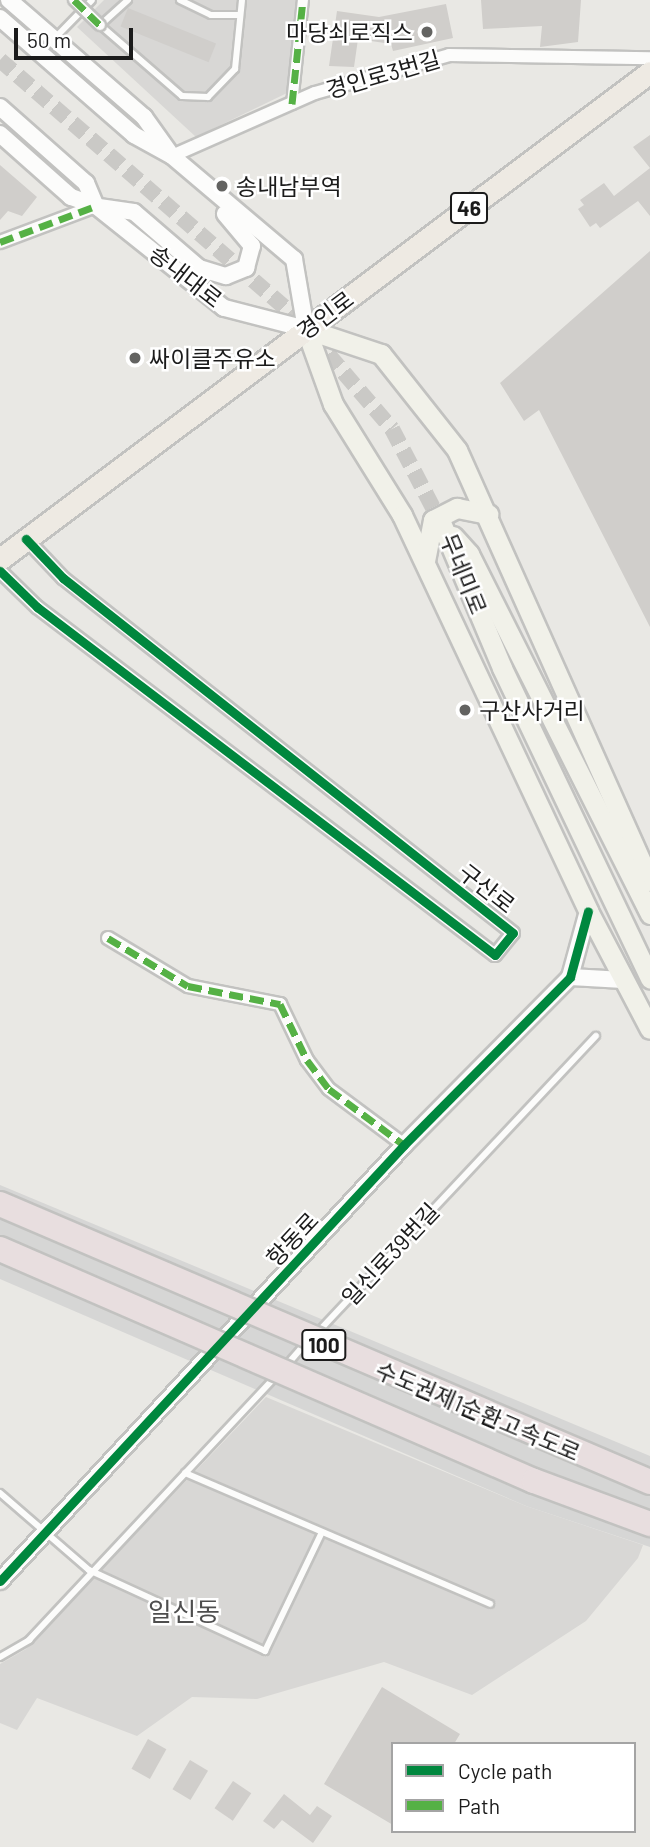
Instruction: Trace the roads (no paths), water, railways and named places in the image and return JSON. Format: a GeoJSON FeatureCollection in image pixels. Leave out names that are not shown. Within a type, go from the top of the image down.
{"type":"FeatureCollection","features":[{"type":"Feature","properties":{"kind":"highway","name":"수도권제1순환고속도로"},"geometry":{"type":"LineString","coordinates":[[0,1203],[650,1482]]}},
{"type":"Feature","properties":{"kind":"highway","name":"수도권제1순환고속도로"},"geometry":{"type":"LineString","coordinates":[[0,1249],[534,1481],[650,1524]]}},
{"type":"Feature","properties":{"kind":"main road","name":"경인로"},"geometry":{"type":"LineString","coordinates":[[0,559],[650,72]]}},
{"type":"Feature","properties":{"kind":"main road"},"geometry":{"type":"LineString","coordinates":[[306,329],[381,354],[457,450],[488,514],[650,881]]}},
{"type":"Feature","properties":{"kind":"main road"},"geometry":{"type":"LineString","coordinates":[[306,329],[333,404],[402,515],[588,911],[650,1029]]}},
{"type":"Feature","properties":{"kind":"main road"},"geometry":{"type":"LineString","coordinates":[[425,563],[433,520],[457,508],[488,514]]}},
{"type":"Feature","properties":{"kind":"main road","name":"무네미로"},"geometry":{"type":"LineString","coordinates":[[650,914],[469,554],[442,525],[502,668],[650,978]]}},
{"type":"Feature","properties":{"kind":"street"},"geometry":{"type":"LineString","coordinates":[[0,242],[96,206],[134,212],[199,268],[226,276],[246,268],[252,246],[237,224],[179,175],[172,156],[144,117],[9,0]]}},
{"type":"Feature","properties":{"kind":"street"},"geometry":{"type":"LineString","coordinates":[[74,0],[100,25]]}},
{"type":"Feature","properties":{"kind":"street"},"geometry":{"type":"LineString","coordinates":[[292,104],[303,0]]}},
{"type":"Feature","properties":{"kind":"street"},"geometry":{"type":"LineString","coordinates":[[0,18],[135,135],[172,156],[294,258],[306,329]]}},
{"type":"Feature","properties":{"kind":"street","name":"경인로3번길"},"geometry":{"type":"LineString","coordinates":[[172,156],[292,104],[449,55],[650,58]]}},
{"type":"Feature","properties":{"kind":"street","name":"송내대로"},"geometry":{"type":"LineString","coordinates":[[0,107],[86,183],[96,206]]}},
{"type":"Feature","properties":{"kind":"street","name":"송내대로"},"geometry":{"type":"LineString","coordinates":[[0,134],[71,197],[96,206],[224,308],[306,329]]}},
{"type":"Feature","properties":{"kind":"street","name":"구산로"},"geometry":{"type":"LineString","coordinates":[[0,570],[37,607],[495,955],[513,933],[63,578],[26,539]]}},
{"type":"Feature","properties":{"kind":"street","name":"항동로"},"geometry":{"type":"LineString","coordinates":[[0,1581],[404,1145],[570,977],[588,911]]}},
{"type":"Feature","properties":{"kind":"street"},"geometry":{"type":"LineString","coordinates":[[108,938],[188,986],[280,1004],[307,1060],[329,1089],[404,1145]]}},
{"type":"Feature","properties":{"kind":"street"},"geometry":{"type":"LineString","coordinates":[[570,977],[624,980]]}},
{"type":"Feature","properties":{"kind":"lane"},"geometry":{"type":"LineString","coordinates":[[54,39],[92,0]]}},
{"type":"Feature","properties":{"kind":"lane"},"geometry":{"type":"LineString","coordinates":[[128,0],[100,25],[182,96],[208,97],[235,69],[242,0]]}},
{"type":"Feature","properties":{"kind":"lane"},"geometry":{"type":"LineString","coordinates":[[180,0],[211,15],[239,15]]}},
{"type":"Feature","properties":{"kind":"lane","name":"일신로39번길"},"geometry":{"type":"LineString","coordinates":[[0,1657],[29,1640],[89,1570],[185,1473],[596,1036]]}},
{"type":"Feature","properties":{"kind":"lane"},"geometry":{"type":"LineString","coordinates":[[185,1473],[321,1534],[490,1604]]}},
{"type":"Feature","properties":{"kind":"lane"},"geometry":{"type":"LineString","coordinates":[[0,1493],[89,1570],[265,1651],[321,1534]]}},
{"type":"Feature","properties":{"kind":"tunnel"},"geometry":{"type":"LineString","coordinates":[[0,60],[297,318],[392,429],[442,525]]}},
{"type":"Feature","properties":{"kind":"place","name":"마당쇠로직스"},"geometry":{"type":"Point","coordinates":[427,32]}},
{"type":"Feature","properties":{"kind":"place","name":"송내남부역"},"geometry":{"type":"Point","coordinates":[222,186]}},
{"type":"Feature","properties":{"kind":"place","name":"싸이클주유소"},"geometry":{"type":"Point","coordinates":[135,358]}},
{"type":"Feature","properties":{"kind":"place","name":"구산사거리"},"geometry":{"type":"Point","coordinates":[465,710]}},
{"type":"Feature","properties":{"kind":"district","name":"일신동"},"geometry":{"type":"Point","coordinates":[184,1611]}}]}
